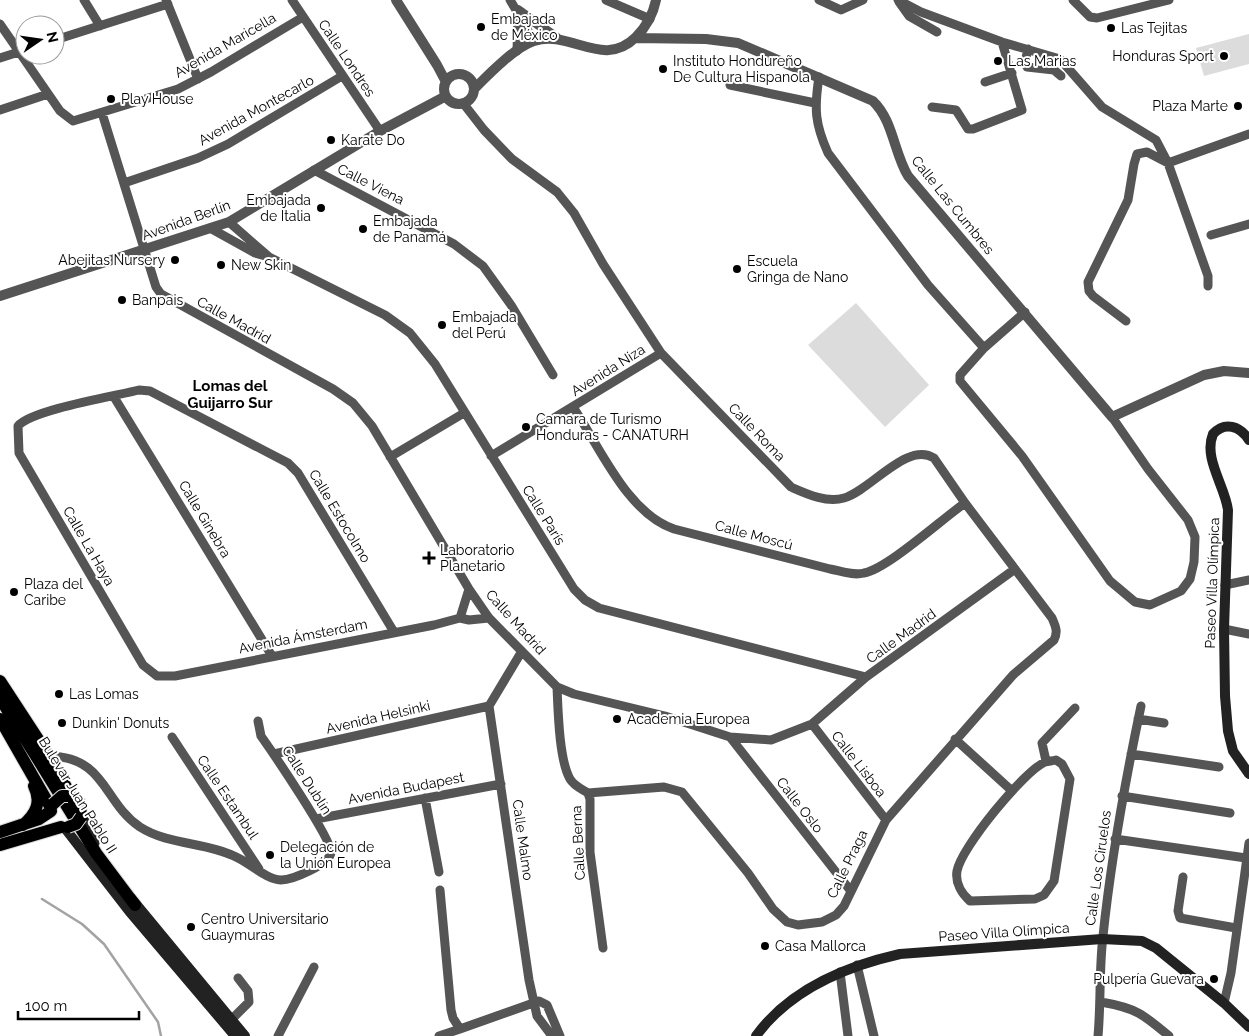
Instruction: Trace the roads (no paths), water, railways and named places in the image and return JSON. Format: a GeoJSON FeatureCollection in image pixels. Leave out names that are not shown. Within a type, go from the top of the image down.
{"type":"FeatureCollection","features":[{"type":"Feature","properties":{"kind":"main road","name":"Paseo Villa Olímpica"},"geometry":{"type":"LineString","coordinates":[[1249,440],[1239,429],[1225,426],[1218,429],[1210,440],[1210,453],[1226,496],[1228,510],[1224,629],[1228,730],[1233,751],[1249,774]]}},
{"type":"Feature","properties":{"kind":"main road","name":"Bulevar Juan Pablo II"},"geometry":{"type":"LineString","coordinates":[[0,681],[49,756],[69,796]]}},
{"type":"Feature","properties":{"kind":"main road","name":"Bulevar Juan Pablo II"},"geometry":{"type":"LineString","coordinates":[[0,698],[132,908],[245,1036]]}},
{"type":"Feature","properties":{"kind":"main road","name":"Bulevar Juan Pablo II"},"geometry":{"type":"LineString","coordinates":[[0,705],[132,908]]}},
{"type":"Feature","properties":{"kind":"main road","name":"Bulevar Juan Pablo II"},"geometry":{"type":"LineString","coordinates":[[0,719],[52,807]]}},
{"type":"Feature","properties":{"kind":"main road"},"geometry":{"type":"LineString","coordinates":[[14,742],[37,793],[38,801],[36,812],[23,825]]}},
{"type":"Feature","properties":{"kind":"main road"},"geometry":{"type":"LineString","coordinates":[[0,832],[23,825],[52,807],[62,796],[69,796],[80,803],[82,815],[76,824],[0,845]]}},
{"type":"Feature","properties":{"kind":"main road"},"geometry":{"type":"LineString","coordinates":[[52,807],[54,820],[64,827]]}},
{"type":"Feature","properties":{"kind":"main road","name":"Bulevar Juan Pablo II"},"geometry":{"type":"LineString","coordinates":[[82,815],[95,844],[132,908]]}},
{"type":"Feature","properties":{"kind":"main road","name":"Bulevar Juan Pablo II"},"geometry":{"type":"LineString","coordinates":[[64,827],[235,1036]]}},
{"type":"Feature","properties":{"kind":"main road","name":"Paseo Villa Olímpica"},"geometry":{"type":"LineString","coordinates":[[756,1036],[793,1000],[840,972],[857,965],[900,954],[1102,939],[1136,940],[1147,943],[1224,1003],[1249,1028]]}},
{"type":"Feature","properties":{"kind":"street"},"geometry":{"type":"LineString","coordinates":[[84,0],[100,26]]}},
{"type":"Feature","properties":{"kind":"street","name":"Calle Londres"},"geometry":{"type":"LineString","coordinates":[[292,0],[380,131]]}},
{"type":"Feature","properties":{"kind":"street"},"geometry":{"type":"LineString","coordinates":[[396,0],[438,65],[449,78],[446,96],[455,103],[463,103],[471,98],[474,89],[491,72],[532,41],[560,40],[601,51],[621,48],[635,38],[650,19],[656,0]]}},
{"type":"Feature","properties":{"kind":"street"},"geometry":{"type":"LineString","coordinates":[[510,0],[518,10],[560,40]]}},
{"type":"Feature","properties":{"kind":"street"},"geometry":{"type":"LineString","coordinates":[[606,0],[650,19]]}},
{"type":"Feature","properties":{"kind":"street"},"geometry":{"type":"LineString","coordinates":[[819,0],[841,10],[863,0]]}},
{"type":"Feature","properties":{"kind":"street"},"geometry":{"type":"LineString","coordinates":[[898,0],[909,16],[937,32]]}},
{"type":"Feature","properties":{"kind":"street"},"geometry":{"type":"LineString","coordinates":[[898,0],[921,12],[1002,42],[1060,59],[1102,107],[1156,140],[1168,163],[1208,276],[1208,286]]}},
{"type":"Feature","properties":{"kind":"street"},"geometry":{"type":"LineString","coordinates":[[1073,0],[1090,17],[1097,18],[1170,0]]}},
{"type":"Feature","properties":{"kind":"street"},"geometry":{"type":"LineString","coordinates":[[65,37],[167,2],[198,79]]}},
{"type":"Feature","properties":{"kind":"street"},"geometry":{"type":"LineString","coordinates":[[518,10],[532,41]]}},
{"type":"Feature","properties":{"kind":"street"},"geometry":{"type":"LineString","coordinates":[[517,51],[520,27],[518,10]]}},
{"type":"Feature","properties":{"kind":"street","name":"Avenida Maricella"},"geometry":{"type":"LineString","coordinates":[[48,94],[68,119],[79,120],[178,88],[198,79],[303,17]]}},
{"type":"Feature","properties":{"kind":"street"},"geometry":{"type":"LineString","coordinates":[[0,24],[15,42]]}},
{"type":"Feature","properties":{"kind":"street","name":"Calle Las Cumbres"},"geometry":{"type":"LineString","coordinates":[[635,38],[730,41],[767,54],[873,102],[880,108],[886,120],[900,162],[908,176],[1112,417]]}},
{"type":"Feature","properties":{"kind":"street"},"geometry":{"type":"LineString","coordinates":[[932,107],[956,110],[968,129],[973,129],[1019,112],[1022,106],[1002,42]]}},
{"type":"Feature","properties":{"kind":"street"},"geometry":{"type":"LineString","coordinates":[[1028,49],[1025,62],[1028,67],[1054,70],[1060,76]]}},
{"type":"Feature","properties":{"kind":"street"},"geometry":{"type":"LineString","coordinates":[[0,58],[15,53]]}},
{"type":"Feature","properties":{"kind":"street"},"geometry":{"type":"LineString","coordinates":[[0,110],[48,94],[30,65]]}},
{"type":"Feature","properties":{"kind":"street"},"geometry":{"type":"LineString","coordinates":[[449,78],[458,74],[468,76],[491,72]]}},
{"type":"Feature","properties":{"kind":"street"},"geometry":{"type":"LineString","coordinates":[[985,82],[1012,73]]}},
{"type":"Feature","properties":{"kind":"street","name":"Avenida Montecarlo"},"geometry":{"type":"LineString","coordinates":[[124,183],[198,158],[228,144],[342,76]]}},
{"type":"Feature","properties":{"kind":"street"},"geometry":{"type":"LineString","coordinates":[[468,76],[474,89]]}},
{"type":"Feature","properties":{"kind":"street"},"geometry":{"type":"LineString","coordinates":[[819,77],[815,103],[818,131],[828,154],[928,285],[984,348]]}},
{"type":"Feature","properties":{"kind":"street"},"geometry":{"type":"LineString","coordinates":[[730,85],[815,103]]}},
{"type":"Feature","properties":{"kind":"street","name":"Avenida Berlín"},"geometry":{"type":"LineString","coordinates":[[0,296],[229,222],[380,131],[446,96]]}},
{"type":"Feature","properties":{"kind":"street","name":"Calle Roma"},"geometry":{"type":"LineString","coordinates":[[463,103],[500,148],[530,174],[557,192],[574,213],[603,264],[661,352],[791,487],[808,494],[829,499],[843,498],[862,489],[907,457],[919,452],[927,453],[934,458],[965,503],[1052,618],[1057,634],[1054,640]]}},
{"type":"Feature","properties":{"kind":"street","name":"Calle Madrid"},"geometry":{"type":"LineString","coordinates":[[102,113],[156,288],[161,294],[333,389],[353,403],[372,426],[469,589],[489,618],[556,687],[574,694],[665,716],[730,737],[771,740],[812,724],[866,677],[1015,569]]}},
{"type":"Feature","properties":{"kind":"street"},"geometry":{"type":"LineString","coordinates":[[1126,321],[1093,296],[1089,291],[1088,282],[1128,200],[1137,154],[1147,152],[1168,163],[1249,134]]}},
{"type":"Feature","properties":{"kind":"street","name":"Calle Viena"},"geometry":{"type":"LineString","coordinates":[[314,170],[454,244],[483,266],[511,305],[553,375]]}},
{"type":"Feature","properties":{"kind":"street","name":"Calle París"},"geometry":{"type":"LineString","coordinates":[[229,222],[269,257]]}},
{"type":"Feature","properties":{"kind":"street"},"geometry":{"type":"LineString","coordinates":[[1211,235],[1249,224]]}},
{"type":"Feature","properties":{"kind":"street","name":"Calle París"},"geometry":{"type":"LineString","coordinates":[[210,228],[255,253],[269,257],[386,315],[410,333],[435,364],[574,589],[585,600],[599,608],[866,677]]}},
{"type":"Feature","properties":{"kind":"street"},"geometry":{"type":"LineString","coordinates":[[1025,312],[984,348],[960,375],[960,382],[1022,456],[1110,581],[1135,602],[1150,605],[1181,591],[1190,579],[1195,554],[1195,537],[1188,520],[1148,469],[1112,417],[1204,375],[1224,371],[1249,373]]}},
{"type":"Feature","properties":{"kind":"street","name":"Avenida Niza"},"geometry":{"type":"LineString","coordinates":[[491,456],[574,407],[661,352]]}},
{"type":"Feature","properties":{"kind":"street","name":"Calle Estocolmo"},"geometry":{"type":"LineString","coordinates":[[18,426],[26,419],[44,412],[139,390],[155,392],[288,463],[298,473],[394,632]]}},
{"type":"Feature","properties":{"kind":"street","name":"Calle Ginebra"},"geometry":{"type":"LineString","coordinates":[[114,397],[272,656]]}},
{"type":"Feature","properties":{"kind":"street","name":"Calle Moscú"},"geometry":{"type":"LineString","coordinates":[[574,407],[627,492],[651,518],[674,529],[830,569],[853,574],[869,572],[892,559],[965,503]]}},
{"type":"Feature","properties":{"kind":"street"},"geometry":{"type":"LineString","coordinates":[[390,457],[464,413]]}},
{"type":"Feature","properties":{"kind":"street","name":"Calle La Haya"},"geometry":{"type":"LineString","coordinates":[[18,426],[19,453],[143,665],[152,674]]}},
{"type":"Feature","properties":{"kind":"street"},"geometry":{"type":"LineString","coordinates":[[1225,585],[1249,580]]}},
{"type":"Feature","properties":{"kind":"street"},"geometry":{"type":"LineString","coordinates":[[460,618],[469,589]]}},
{"type":"Feature","properties":{"kind":"street","name":"Avenida Ámsterdam"},"geometry":{"type":"LineString","coordinates":[[152,674],[163,677],[175,676],[434,625],[460,618],[468,620],[489,618]]}},
{"type":"Feature","properties":{"kind":"street"},"geometry":{"type":"LineString","coordinates":[[1224,629],[1249,634]]}},
{"type":"Feature","properties":{"kind":"street","name":"Calle Praga"},"geometry":{"type":"LineString","coordinates":[[588,793],[664,787],[682,792],[748,874],[773,909],[787,922],[798,925],[822,922],[836,915],[844,906],[850,890],[886,820],[955,739],[1013,676],[1054,640]]}},
{"type":"Feature","properties":{"kind":"street"},"geometry":{"type":"LineString","coordinates":[[489,706],[522,651]]}},
{"type":"Feature","properties":{"kind":"street","name":"Calle Berna"},"geometry":{"type":"LineString","coordinates":[[556,687],[562,750],[569,778],[574,784],[588,793],[590,852],[604,948]]}},
{"type":"Feature","properties":{"kind":"street","name":"Avenida Helsinki"},"geometry":{"type":"LineString","coordinates":[[274,754],[489,706]]}},
{"type":"Feature","properties":{"kind":"street","name":"Calle Malmo"},"geometry":{"type":"LineString","coordinates":[[489,706],[529,980],[537,1016],[552,1036]]}},
{"type":"Feature","properties":{"kind":"street","name":"Calle Los Ciruelos"},"geometry":{"type":"LineString","coordinates":[[1098,1036],[1101,1002],[1102,939],[1122,796],[1140,706]]}},
{"type":"Feature","properties":{"kind":"street"},"geometry":{"type":"LineString","coordinates":[[1046,761],[1042,743],[1075,708]]}},
{"type":"Feature","properties":{"kind":"street"},"geometry":{"type":"LineString","coordinates":[[1138,719],[1164,723]]}},
{"type":"Feature","properties":{"kind":"street","name":"Calle Dublín"},"geometry":{"type":"LineString","coordinates":[[258,721],[261,736],[316,819],[332,849],[328,860],[296,877],[280,880],[261,871]]}},
{"type":"Feature","properties":{"kind":"street","name":"Calle Lisboa"},"geometry":{"type":"LineString","coordinates":[[812,724],[886,820]]}},
{"type":"Feature","properties":{"kind":"street","name":"Calle Estambul"},"geometry":{"type":"LineString","coordinates":[[172,737],[261,871]]}},
{"type":"Feature","properties":{"kind":"street","name":"Calle Oslo"},"geometry":{"type":"LineString","coordinates":[[730,737],[850,890]]}},
{"type":"Feature","properties":{"kind":"street"},"geometry":{"type":"LineString","coordinates":[[955,739],[1012,790]]}},
{"type":"Feature","properties":{"kind":"street"},"geometry":{"type":"LineString","coordinates":[[1131,754],[1218,767]]}},
{"type":"Feature","properties":{"kind":"street"},"geometry":{"type":"LineString","coordinates":[[49,756],[66,757],[92,771],[102,780],[130,818],[149,832],[229,854],[261,871]]}},
{"type":"Feature","properties":{"kind":"street"},"geometry":{"type":"LineString","coordinates":[[1056,760],[1062,764],[1070,779],[1054,882],[1044,895],[1035,899],[970,901],[963,894],[956,872],[961,858],[1012,790],[1046,761],[1056,760]]}},
{"type":"Feature","properties":{"kind":"street","name":"Avenida Budapest"},"geometry":{"type":"LineString","coordinates":[[316,819],[501,784]]}},
{"type":"Feature","properties":{"kind":"street"},"geometry":{"type":"LineString","coordinates":[[1122,796],[1230,813]]}},
{"type":"Feature","properties":{"kind":"street"},"geometry":{"type":"LineString","coordinates":[[425,798],[439,872]]}},
{"type":"Feature","properties":{"kind":"street"},"geometry":{"type":"LineString","coordinates":[[1115,839],[1246,858]]}},
{"type":"Feature","properties":{"kind":"street"},"geometry":{"type":"LineString","coordinates":[[1224,1003],[1249,843]]}},
{"type":"Feature","properties":{"kind":"street"},"geometry":{"type":"LineString","coordinates":[[1183,877],[1178,911],[1180,918],[1236,928]]}},
{"type":"Feature","properties":{"kind":"street"},"geometry":{"type":"LineString","coordinates":[[440,890],[451,1010],[453,1018],[460,1029]]}},
{"type":"Feature","properties":{"kind":"street"},"geometry":{"type":"LineString","coordinates":[[857,965],[874,1036]]}},
{"type":"Feature","properties":{"kind":"street"},"geometry":{"type":"LineString","coordinates":[[278,1036],[314,967]]}},
{"type":"Feature","properties":{"kind":"street"},"geometry":{"type":"LineString","coordinates":[[840,972],[848,1036]]}},
{"type":"Feature","properties":{"kind":"street"},"geometry":{"type":"LineString","coordinates":[[231,1020],[249,1002],[248,991],[238,978]]}},
{"type":"Feature","properties":{"kind":"street"},"geometry":{"type":"LineString","coordinates":[[438,1036],[525,1007],[534,1001],[544,1002],[547,1005],[560,1036]]}},
{"type":"Feature","properties":{"kind":"street"},"geometry":{"type":"LineString","coordinates":[[1101,1002],[1137,1010],[1169,1036]]}},
{"type":"Feature","properties":{"kind":"waterway"},"geometry":{"type":"LineString","coordinates":[[42,899],[82,924],[104,944],[158,1022],[161,1036]]}},
{"type":"Feature","properties":{"kind":"place","name":"Embajada de México"},"geometry":{"type":"Point","coordinates":[481,27]}},
{"type":"Feature","properties":{"kind":"place","name":"Las Tejitas"},"geometry":{"type":"Point","coordinates":[1111,28]}},
{"type":"Feature","properties":{"kind":"place","name":"Honduras Sport"},"geometry":{"type":"Point","coordinates":[1224,56]}},
{"type":"Feature","properties":{"kind":"place","name":"Las Marias"},"geometry":{"type":"Point","coordinates":[998,61]}},
{"type":"Feature","properties":{"kind":"place","name":"Instituto Hondureño De Cultura Hispanola"},"geometry":{"type":"Point","coordinates":[663,69]}},
{"type":"Feature","properties":{"kind":"place","name":"Play House"},"geometry":{"type":"Point","coordinates":[111,99]}},
{"type":"Feature","properties":{"kind":"place","name":"Plaza Marte"},"geometry":{"type":"Point","coordinates":[1238,106]}},
{"type":"Feature","properties":{"kind":"place","name":"Karate Do"},"geometry":{"type":"Point","coordinates":[331,140]}},
{"type":"Feature","properties":{"kind":"place","name":"Embajada de Italia"},"geometry":{"type":"Point","coordinates":[321,208]}},
{"type":"Feature","properties":{"kind":"place","name":"Embajada de Panamá"},"geometry":{"type":"Point","coordinates":[363,229]}},
{"type":"Feature","properties":{"kind":"place","name":"Abejitas Nursery"},"geometry":{"type":"Point","coordinates":[175,260]}},
{"type":"Feature","properties":{"kind":"place","name":"New Skin"},"geometry":{"type":"Point","coordinates":[221,265]}},
{"type":"Feature","properties":{"kind":"place","name":"Escuela Gringa de Nano"},"geometry":{"type":"Point","coordinates":[737,269]}},
{"type":"Feature","properties":{"kind":"place","name":"Banpais"},"geometry":{"type":"Point","coordinates":[122,300]}},
{"type":"Feature","properties":{"kind":"place","name":"Embajada del Perú"},"geometry":{"type":"Point","coordinates":[442,325]}},
{"type":"Feature","properties":{"kind":"place","name":"Camara de Turismo Honduras - CANATURH"},"geometry":{"type":"Point","coordinates":[526,427]}},
{"type":"Feature","properties":{"kind":"place","name":"Laboratorio Planetario"},"geometry":{"type":"Point","coordinates":[429,558]}},
{"type":"Feature","properties":{"kind":"place","name":"Plaza del Caribe"},"geometry":{"type":"Point","coordinates":[14,592]}},
{"type":"Feature","properties":{"kind":"place","name":"Las Lomas"},"geometry":{"type":"Point","coordinates":[59,694]}},
{"type":"Feature","properties":{"kind":"place","name":"Academia Europea"},"geometry":{"type":"Point","coordinates":[617,719]}},
{"type":"Feature","properties":{"kind":"place","name":"Dunkin' Donuts"},"geometry":{"type":"Point","coordinates":[62,723]}},
{"type":"Feature","properties":{"kind":"place","name":"Delegación de la Unión Europea"},"geometry":{"type":"Point","coordinates":[270,855]}},
{"type":"Feature","properties":{"kind":"place","name":"Centro Universitario Guaymuras"},"geometry":{"type":"Point","coordinates":[191,927]}},
{"type":"Feature","properties":{"kind":"place","name":"Casa Mallorca"},"geometry":{"type":"Point","coordinates":[765,946]}},
{"type":"Feature","properties":{"kind":"place","name":"Pulpería Guevara"},"geometry":{"type":"Point","coordinates":[1214,979]}},
{"type":"Feature","properties":{"kind":"district","name":"Lomas del Guijarro Sur"},"geometry":{"type":"Point","coordinates":[230,394]}}]}
